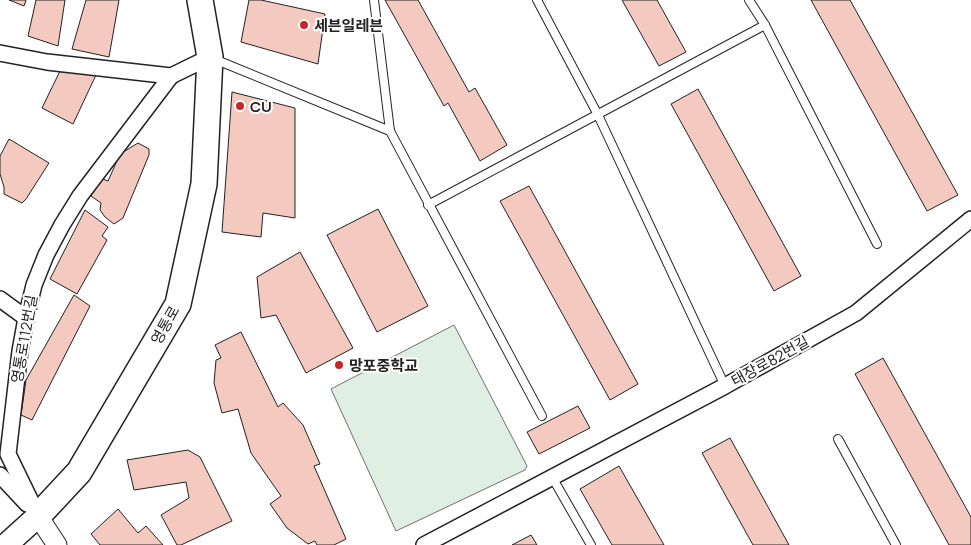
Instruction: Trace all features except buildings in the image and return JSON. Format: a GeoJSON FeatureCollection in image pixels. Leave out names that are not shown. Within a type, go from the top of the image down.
{"type":"FeatureCollection","features":[{"type":"Feature","properties":{"kind":"main road","name":"영통로"},"geometry":{"type":"LineString","coordinates":[[6,545],[38,516],[79,472],[178,304],[204,184],[210,57],[200,0]]}},
{"type":"Feature","properties":{"kind":"street"},"geometry":{"type":"LineString","coordinates":[[0,53],[47,62],[171,76],[210,57]]}},
{"type":"Feature","properties":{"kind":"street","name":"영통로112번길"},"geometry":{"type":"LineString","coordinates":[[38,516],[8,454],[26,318],[34,285],[46,255],[80,196],[171,76]]}},
{"type":"Feature","properties":{"kind":"street","name":"태장로82번길"},"geometry":{"type":"LineString","coordinates":[[424,545],[725,386],[856,313],[971,219]]}},
{"type":"Feature","properties":{"kind":"street"},"geometry":{"type":"LineString","coordinates":[[0,299],[26,318]]}},
{"type":"Feature","properties":{"kind":"street"},"geometry":{"type":"LineString","coordinates":[[0,475],[38,516],[57,545]]}},
{"type":"Feature","properties":{"kind":"lane"},"geometry":{"type":"LineString","coordinates":[[374,0],[390,131],[542,416]]}},
{"type":"Feature","properties":{"kind":"lane"},"geometry":{"type":"LineString","coordinates":[[537,0],[598,115],[725,386]]}},
{"type":"Feature","properties":{"kind":"lane"},"geometry":{"type":"LineString","coordinates":[[749,0],[765,25],[877,244]]}},
{"type":"Feature","properties":{"kind":"lane"},"geometry":{"type":"LineString","coordinates":[[428,205],[765,25]]}},
{"type":"Feature","properties":{"kind":"lane"},"geometry":{"type":"LineString","coordinates":[[210,57],[390,131]]}},
{"type":"Feature","properties":{"kind":"lane"},"geometry":{"type":"LineString","coordinates":[[838,439],[896,545]]}},
{"type":"Feature","properties":{"kind":"lane"},"geometry":{"type":"LineString","coordinates":[[552,477],[591,545]]}},
{"type":"Feature","properties":{"kind":"green space"},"geometry":{"type":"Polygon","coordinates":[[[454,325],[527,466],[525,470],[396,531],[331,389],[454,325]]]}},
{"type":"Feature","properties":{"kind":"place","name":"세븐일레븐"},"geometry":{"type":"Point","coordinates":[304,25]}},
{"type":"Feature","properties":{"kind":"place","name":"CU"},"geometry":{"type":"Point","coordinates":[240,106]}},
{"type":"Feature","properties":{"kind":"place","name":"망포중학교"},"geometry":{"type":"Point","coordinates":[339,365]}}]}
